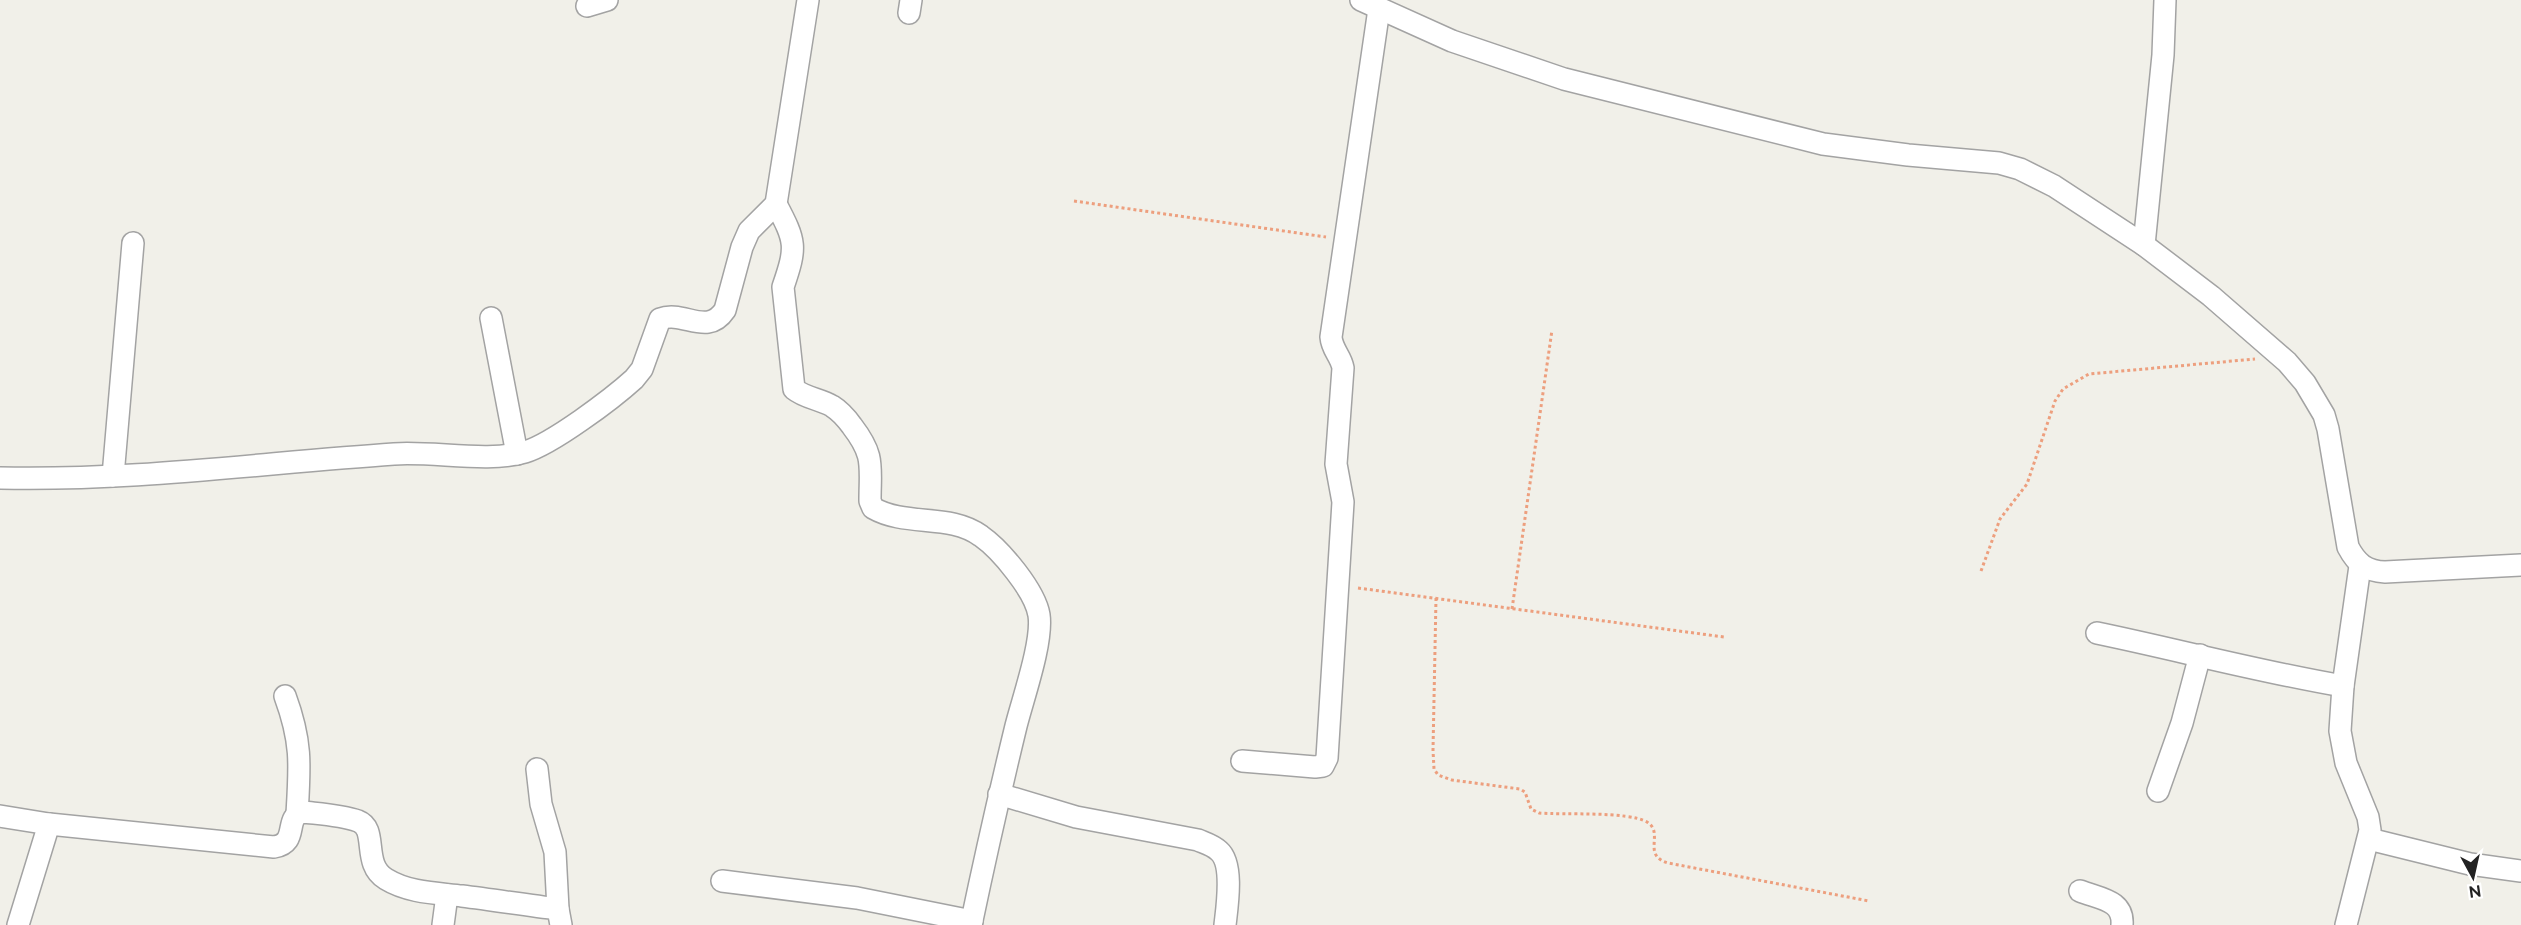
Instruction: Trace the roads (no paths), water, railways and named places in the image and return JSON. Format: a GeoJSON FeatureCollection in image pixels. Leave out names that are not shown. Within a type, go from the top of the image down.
{"type":"FeatureCollection","features":[{"type":"Feature","properties":{"kind":"street"},"geometry":{"type":"LineString","coordinates":[[587,6],[607,0]]}},
{"type":"Feature","properties":{"kind":"street"},"geometry":{"type":"LineString","coordinates":[[722,881],[857,898],[971,923],[999,794],[1039,631],[1036,601],[1020,578],[981,535],[963,526],[900,518],[873,508],[870,501],[869,453],[866,444],[846,417],[834,407],[800,394],[794,389],[783,295],[793,239],[776,204],[808,0]]}},
{"type":"Feature","properties":{"kind":"street"},"geometry":{"type":"LineString","coordinates":[[2144,245],[2163,55],[2165,0]]}},
{"type":"Feature","properties":{"kind":"street"},"geometry":{"type":"LineString","coordinates":[[1242,761],[1315,767],[1325,764],[1329,734],[1343,502],[1336,464],[1343,368],[1342,362],[1332,348],[1332,337],[1345,240],[1370,5],[1452,42],[1564,79],[1713,114],[1823,144],[1999,163],[2054,186],[2144,245],[2211,296],[2281,357],[2305,383],[2324,415],[2348,548],[2360,566],[2373,572],[2385,572],[2521,565]]}},
{"type":"Feature","properties":{"kind":"street"},"geometry":{"type":"LineString","coordinates":[[0,478],[113,476],[396,454],[500,456],[527,452],[566,430],[634,379],[642,369],[660,320],[668,317],[710,323],[719,319],[724,310],[742,247],[749,231],[776,204]]}},
{"type":"Feature","properties":{"kind":"street"},"geometry":{"type":"LineString","coordinates":[[113,476],[134,243]]}},
{"type":"Feature","properties":{"kind":"street"},"geometry":{"type":"LineString","coordinates":[[491,318],[517,454]]}},
{"type":"Feature","properties":{"kind":"street"},"geometry":{"type":"LineString","coordinates":[[2346,925],[2369,839],[2368,817],[2342,746],[2340,731],[2343,686],[2360,566]]}},
{"type":"Feature","properties":{"kind":"street"},"geometry":{"type":"LineString","coordinates":[[2097,633],[2200,655],[2264,672],[2343,686]]}},
{"type":"Feature","properties":{"kind":"street"},"geometry":{"type":"LineString","coordinates":[[2158,791],[2168,755],[2182,723],[2200,655]]}},
{"type":"Feature","properties":{"kind":"street"},"geometry":{"type":"LineString","coordinates":[[285,696],[298,735],[300,763],[297,814]]}},
{"type":"Feature","properties":{"kind":"street"},"geometry":{"type":"LineString","coordinates":[[0,816],[49,824],[274,847],[283,846],[289,840],[293,819],[297,814],[303,812],[360,821],[369,835],[373,866],[379,874],[401,886],[560,917],[555,852],[541,804],[537,769]]}},
{"type":"Feature","properties":{"kind":"street"},"geometry":{"type":"LineString","coordinates":[[999,794],[1076,817],[1198,840],[1212,846],[1220,851],[1227,867],[1225,925]]}},
{"type":"Feature","properties":{"kind":"street"},"geometry":{"type":"LineString","coordinates":[[18,925],[49,824]]}},
{"type":"Feature","properties":{"kind":"street"},"geometry":{"type":"LineString","coordinates":[[2369,839],[2470,864],[2521,871]]}},
{"type":"Feature","properties":{"kind":"street"},"geometry":{"type":"LineString","coordinates":[[2080,891],[2116,904],[2121,910],[2122,925]]}},
{"type":"Feature","properties":{"kind":"street"},"geometry":{"type":"LineString","coordinates":[[443,925],[447,895]]}}]}
